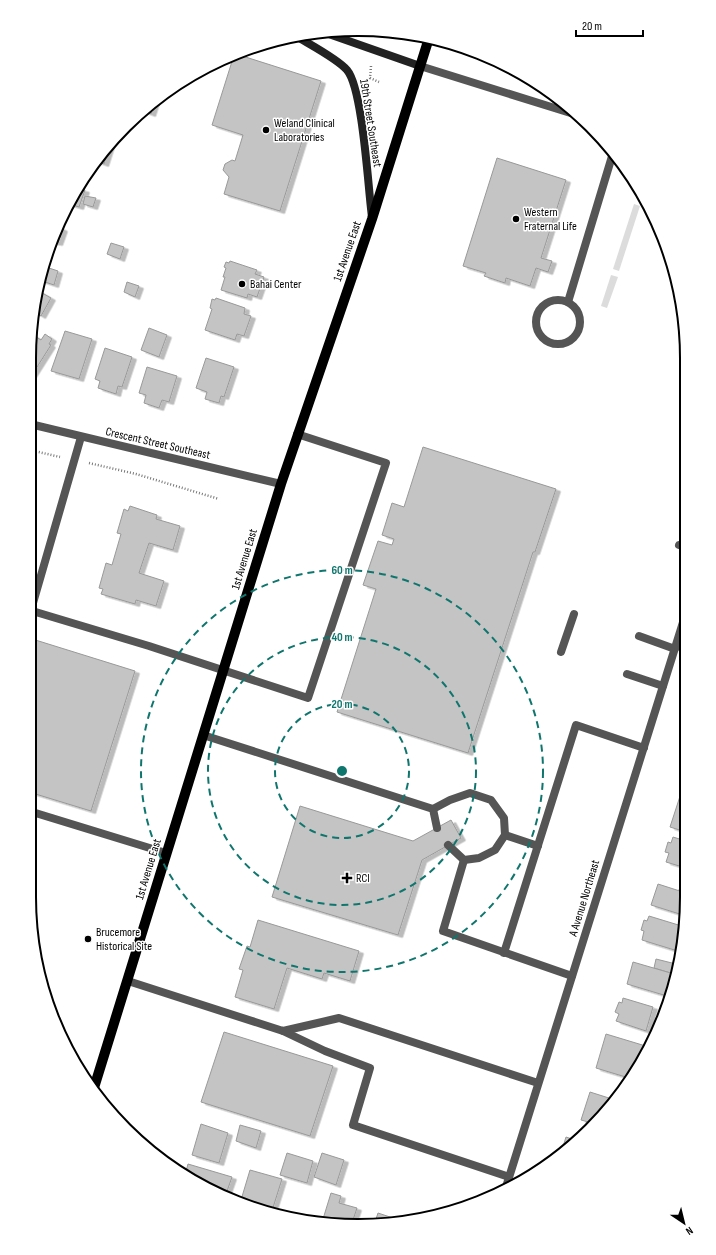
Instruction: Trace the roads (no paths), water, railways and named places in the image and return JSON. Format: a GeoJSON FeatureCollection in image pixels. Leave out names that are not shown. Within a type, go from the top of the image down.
{"type":"FeatureCollection","features":[{"type":"Feature","properties":{"kind":"main road"},"geometry":{"type":"LineString","coordinates":[[337,37],[420,66]]}},
{"type":"Feature","properties":{"kind":"main road","name":"19th Street Southeast"},"geometry":{"type":"LineString","coordinates":[[303,41],[346,68],[355,84],[372,219]]}},
{"type":"Feature","properties":{"kind":"main road","name":"1st Avenue East"},"geometry":{"type":"LineString","coordinates":[[95,1083],[281,484],[372,219],[427,44]]}},
{"type":"Feature","properties":{"kind":"street"},"geometry":{"type":"LineString","coordinates":[[420,66],[564,111]]}},
{"type":"Feature","properties":{"kind":"street"},"geometry":{"type":"LineString","coordinates":[[568,302],[611,160]]}},
{"type":"Feature","properties":{"kind":"street"},"geometry":{"type":"LineString","coordinates":[[555,299],[568,302],[576,309],[581,320],[575,337],[561,345],[546,343],[538,335],[534,322],[541,308],[555,299]]}},
{"type":"Feature","properties":{"kind":"street","name":"Crescent Street Southeast"},"geometry":{"type":"LineString","coordinates":[[36,426],[281,484]]}},
{"type":"Feature","properties":{"kind":"street"},"geometry":{"type":"LineString","coordinates":[[36,612],[149,646],[308,698],[386,463],[298,434]]}},
{"type":"Feature","properties":{"kind":"street"},"geometry":{"type":"LineString","coordinates":[[36,590],[81,437]]}},
{"type":"Feature","properties":{"kind":"street"},"geometry":{"type":"LineString","coordinates":[[561,652],[574,614]]}},
{"type":"Feature","properties":{"kind":"street","name":"A Avenue Northeast"},"geometry":{"type":"LineString","coordinates":[[508,1182],[680,632]]}},
{"type":"Feature","properties":{"kind":"street"},"geometry":{"type":"LineString","coordinates":[[639,636],[675,648]]}},
{"type":"Feature","properties":{"kind":"street"},"geometry":{"type":"LineString","coordinates":[[627,674],[663,686]]}},
{"type":"Feature","properties":{"kind":"street"},"geometry":{"type":"LineString","coordinates":[[504,953],[576,725],[644,748]]}},
{"type":"Feature","properties":{"kind":"street"},"geometry":{"type":"LineString","coordinates":[[203,735],[433,809],[450,800],[470,793],[491,800],[504,818],[505,835],[495,850],[479,858],[464,860]]}},
{"type":"Feature","properties":{"kind":"street"},"geometry":{"type":"LineString","coordinates":[[433,809],[437,828]]}},
{"type":"Feature","properties":{"kind":"street"},"geometry":{"type":"LineString","coordinates":[[36,813],[166,853]]}},
{"type":"Feature","properties":{"kind":"street"},"geometry":{"type":"LineString","coordinates":[[505,835],[538,846]]}},
{"type":"Feature","properties":{"kind":"street"},"geometry":{"type":"LineString","coordinates":[[448,845],[464,860]]}},
{"type":"Feature","properties":{"kind":"street"},"geometry":{"type":"LineString","coordinates":[[464,860],[443,931],[572,976]]}},
{"type":"Feature","properties":{"kind":"street"},"geometry":{"type":"LineString","coordinates":[[128,981],[283,1031],[325,1051],[370,1068],[353,1125],[509,1178]]}},
{"type":"Feature","properties":{"kind":"street"},"geometry":{"type":"LineString","coordinates":[[283,1031],[339,1018],[538,1083]]}},
{"type":"Feature","properties":{"kind":"place","name":"Weland Clinical Laboratories"},"geometry":{"type":"Point","coordinates":[266,130]}},
{"type":"Feature","properties":{"kind":"place","name":"Western Fraternal Life"},"geometry":{"type":"Point","coordinates":[516,219]}},
{"type":"Feature","properties":{"kind":"place","name":"Bahai Center"},"geometry":{"type":"Point","coordinates":[242,284]}},
{"type":"Feature","properties":{"kind":"place","name":"RCI"},"geometry":{"type":"Point","coordinates":[347,878]}},
{"type":"Feature","properties":{"kind":"place","name":"Brucemore Historical Site"},"geometry":{"type":"Point","coordinates":[88,939]}}]}
